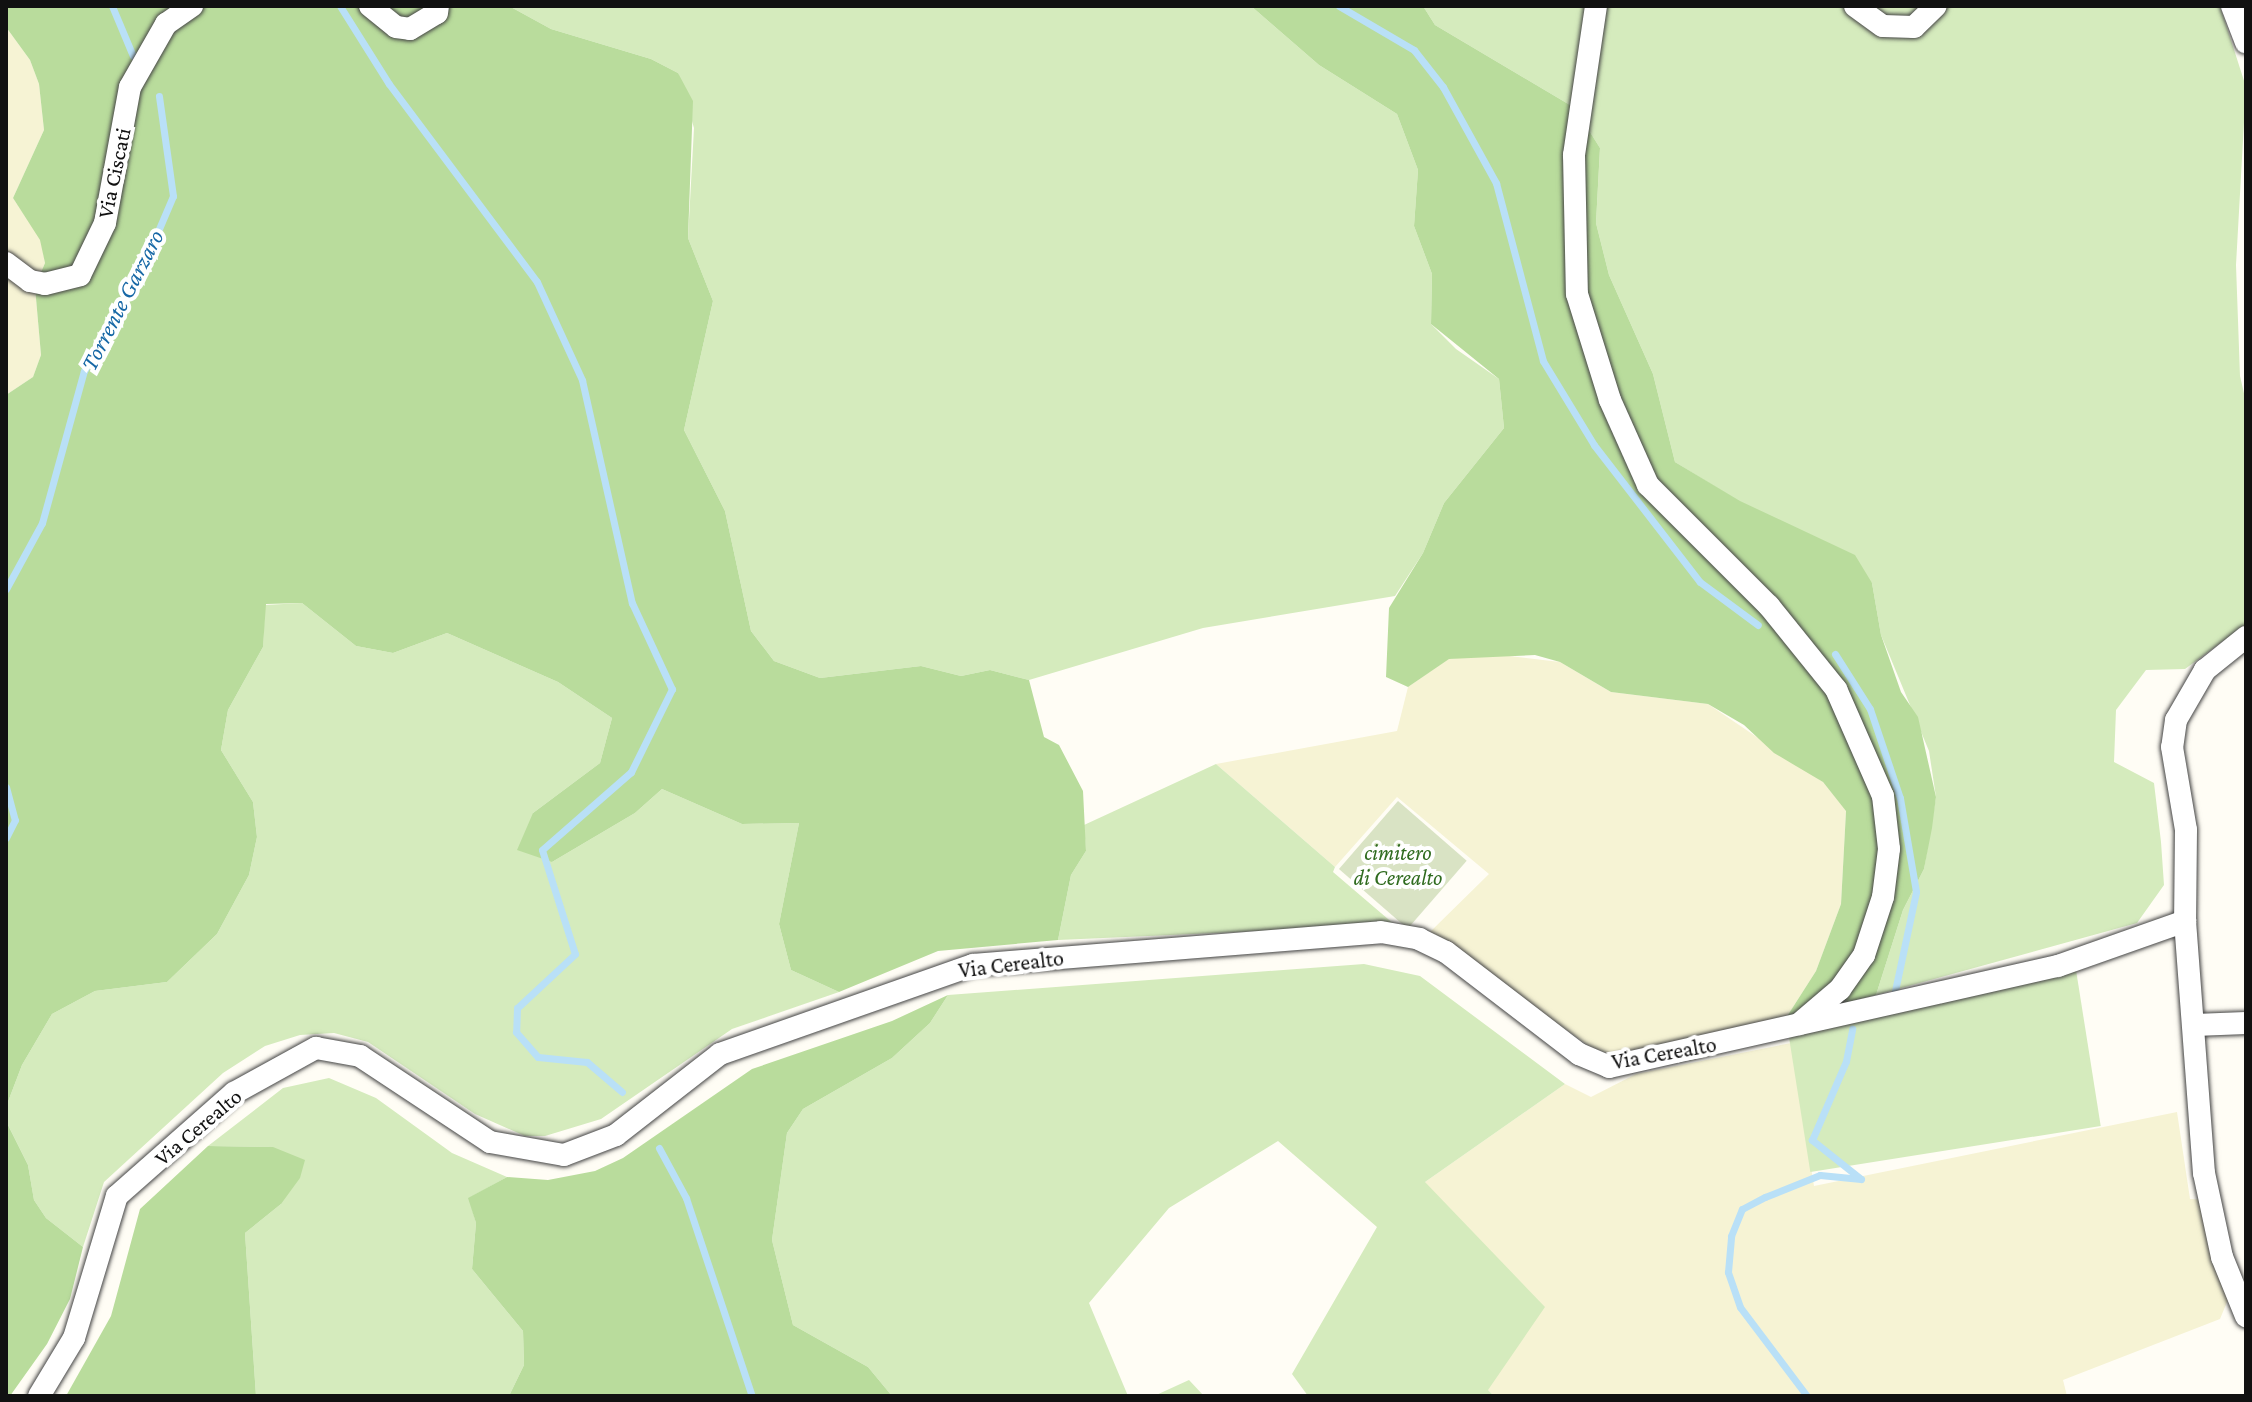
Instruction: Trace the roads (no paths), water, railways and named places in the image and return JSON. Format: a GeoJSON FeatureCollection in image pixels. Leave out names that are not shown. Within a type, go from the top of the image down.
{"type":"FeatureCollection","features":[{"type":"Feature","properties":{"kind":"street","name":"Via Ciscati"},"geometry":{"type":"LineString","coordinates":[[6,263],[30,281],[45,284],[80,275],[105,223],[130,87],[166,24],[192,6]]}},
{"type":"Feature","properties":{"kind":"street"},"geometry":{"type":"LineString","coordinates":[[370,6],[396,27],[410,29],[437,13],[438,6]]}},
{"type":"Feature","properties":{"kind":"street"},"geometry":{"type":"LineString","coordinates":[[1596,6],[1574,155],[1577,294],[1610,400],[1648,485],[1769,606],[1836,689],[1883,796],[1889,849],[1883,897],[1864,955],[1840,989],[1795,1027]]}},
{"type":"Feature","properties":{"kind":"street"},"geometry":{"type":"LineString","coordinates":[[1855,6],[1883,26],[1914,27],[1936,6]]}},
{"type":"Feature","properties":{"kind":"street"},"geometry":{"type":"LineString","coordinates":[[2232,6],[2246,42]]}},
{"type":"Feature","properties":{"kind":"street"},"geometry":{"type":"LineString","coordinates":[[2246,637],[2205,670],[2176,720],[2172,747],[2186,830],[2185,921],[2204,1173],[2222,1257],[2246,1316]]}},
{"type":"Feature","properties":{"kind":"street","name":"Via Cerealto"},"geometry":{"type":"LineString","coordinates":[[39,1396],[74,1338],[117,1196],[234,1093],[316,1048],[360,1056],[490,1142],[564,1155],[616,1135],[720,1054],[973,965],[1381,932],[1419,939],[1446,952],[1579,1054],[1609,1067],[2058,966],[2185,921]]}},
{"type":"Feature","properties":{"kind":"street"},"geometry":{"type":"LineString","coordinates":[[2195,1025],[2246,1023]]}},
{"type":"Feature","properties":{"kind":"waterway","name":"Torrente Garzaro"},"geometry":{"type":"LineString","coordinates":[[112,6],[133,56]]}},
{"type":"Feature","properties":{"kind":"waterway"},"geometry":{"type":"LineString","coordinates":[[340,6],[389,84],[537,282],[582,380],[632,603],[672,689],[631,772],[542,850],[575,954],[517,1008],[516,1032],[538,1057],[587,1062],[622,1092]]}},
{"type":"Feature","properties":{"kind":"waterway"},"geometry":{"type":"LineString","coordinates":[[1339,6],[1414,50],[1443,87],[1496,183],[1543,361],[1594,445],[1700,582],[1758,625]]}},
{"type":"Feature","properties":{"kind":"waterway","name":"Torrente Garzaro"},"geometry":{"type":"LineString","coordinates":[[6,589],[42,523],[84,371],[138,278],[173,196],[159,96]]}},
{"type":"Feature","properties":{"kind":"waterway"},"geometry":{"type":"LineString","coordinates":[[1835,654],[1870,709],[1900,798],[1916,892],[1895,991]]}},
{"type":"Feature","properties":{"kind":"waterway","name":"Torrente Garzaro"},"geometry":{"type":"LineString","coordinates":[[6,787],[15,820],[6,838]]}},
{"type":"Feature","properties":{"kind":"waterway"},"geometry":{"type":"LineString","coordinates":[[1807,1396],[1740,1307],[1728,1272],[1731,1236],[1742,1209],[1765,1197],[1820,1175],[1861,1179],[1812,1140],[1846,1061],[1852,1029]]}},
{"type":"Feature","properties":{"kind":"waterway"},"geometry":{"type":"LineString","coordinates":[[659,1148],[686,1198],[752,1396]]}},
{"type":"Feature","properties":{"kind":"park label","name":"cimitero di Cerealto"},"geometry":{"type":"Point","coordinates":[1398,864]}}]}
